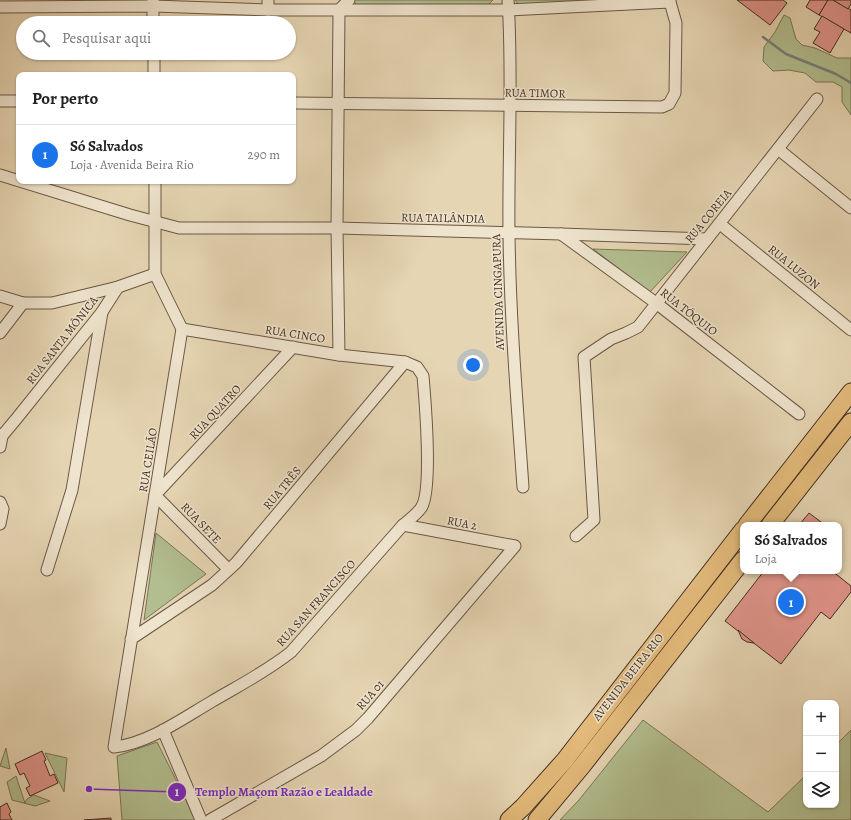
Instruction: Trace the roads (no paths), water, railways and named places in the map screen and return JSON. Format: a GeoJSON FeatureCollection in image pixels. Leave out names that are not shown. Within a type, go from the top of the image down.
{"type":"FeatureCollection","features":[{"type":"Feature","properties":{"kind":"main road"},"geometry":{"type":"LineString","coordinates":[[749,522],[851,392]]}},
{"type":"Feature","properties":{"kind":"main road"},"geometry":{"type":"LineString","coordinates":[[772,522],[851,422]]}},
{"type":"Feature","properties":{"kind":"main road","name":"AVENIDA BEIRA RIO"},"geometry":{"type":"LineString","coordinates":[[509,820],[523,807],[565,760],[740,534]]}},
{"type":"Feature","properties":{"kind":"main road"},"geometry":{"type":"LineString","coordinates":[[728,549],[740,558]]}},
{"type":"Feature","properties":{"kind":"main road","name":"AVENIDA BEIRA RIO"},"geometry":{"type":"LineString","coordinates":[[537,820],[582,766],[740,564]]}},
{"type":"Feature","properties":{"kind":"street"},"geometry":{"type":"LineString","coordinates":[[339,355],[337,228],[339,10],[349,0]]}},
{"type":"Feature","properties":{"kind":"street"},"geometry":{"type":"LineString","coordinates":[[0,7],[153,3],[268,5],[339,10],[669,1]]}},
{"type":"Feature","properties":{"kind":"street","name":"RUA TIMOR"},"geometry":{"type":"LineString","coordinates":[[296,103],[662,107],[669,104],[675,93],[676,23],[669,1]]}},
{"type":"Feature","properties":{"kind":"street"},"geometry":{"type":"LineString","coordinates":[[153,3],[153,16]]}},
{"type":"Feature","properties":{"kind":"street","name":"AVENIDA CINGAPURA"},"geometry":{"type":"LineString","coordinates":[[508,5],[511,330],[523,487]]}},
{"type":"Feature","properties":{"kind":"street"},"geometry":{"type":"LineString","coordinates":[[154,60],[154,72]]}},
{"type":"Feature","properties":{"kind":"street","name":"RUA COREIA"},"geometry":{"type":"LineString","coordinates":[[576,536],[594,520],[584,358],[611,339],[638,326],[720,224],[817,99]]}},
{"type":"Feature","properties":{"kind":"street"},"geometry":{"type":"LineString","coordinates":[[0,101],[16,101]]}},
{"type":"Feature","properties":{"kind":"street"},"geometry":{"type":"LineString","coordinates":[[778,149],[851,208]]}},
{"type":"Feature","properties":{"kind":"street"},"geometry":{"type":"LineString","coordinates":[[0,175],[16,180]]}},
{"type":"Feature","properties":{"kind":"street"},"geometry":{"type":"LineString","coordinates":[[30,184],[155,222]]}},
{"type":"Feature","properties":{"kind":"street"},"geometry":{"type":"LineString","coordinates":[[155,184],[155,274],[182,329]]}},
{"type":"Feature","properties":{"kind":"street","name":"RUA TAILÂNDIA"},"geometry":{"type":"LineString","coordinates":[[155,222],[179,228],[337,228],[707,239]]}},
{"type":"Feature","properties":{"kind":"street","name":"RUA LUZON"},"geometry":{"type":"LineString","coordinates":[[720,224],[851,330]]}},
{"type":"Feature","properties":{"kind":"street","name":"RUA TÓQUIO"},"geometry":{"type":"LineString","coordinates":[[561,234],[656,303],[799,414]]}},
{"type":"Feature","properties":{"kind":"street"},"geometry":{"type":"LineString","coordinates":[[0,296],[23,303],[52,303],[118,287],[155,274]]}},
{"type":"Feature","properties":{"kind":"street","name":"RUA SANTA MÔNICA"},"geometry":{"type":"LineString","coordinates":[[1,439],[102,312],[118,287]]}},
{"type":"Feature","properties":{"kind":"street"},"geometry":{"type":"LineString","coordinates":[[0,333],[23,303]]}},
{"type":"Feature","properties":{"kind":"street"},"geometry":{"type":"LineString","coordinates":[[47,570],[72,490],[102,312]]}},
{"type":"Feature","properties":{"kind":"street","name":"RUA CINCO"},"geometry":{"type":"LineString","coordinates":[[182,329],[339,355],[405,362]]}},
{"type":"Feature","properties":{"kind":"street","name":"RUA CEILÃO"},"geometry":{"type":"LineString","coordinates":[[114,747],[182,329]]}},
{"type":"Feature","properties":{"kind":"street","name":"RUA QUATRO"},"geometry":{"type":"LineString","coordinates":[[155,495],[293,347]]}},
{"type":"Feature","properties":{"kind":"street","name":"RUA SAN FRANCISCO"},"geometry":{"type":"LineString","coordinates":[[114,747],[126,746],[163,730],[273,666],[291,652],[403,525],[422,508],[426,496],[427,453],[423,376],[417,366],[405,362]]}},
{"type":"Feature","properties":{"kind":"street","name":"RUA TRÊS"},"geometry":{"type":"LineString","coordinates":[[131,639],[212,585],[236,563],[405,362]]}},
{"type":"Feature","properties":{"kind":"street","name":"RUA SETE"},"geometry":{"type":"LineString","coordinates":[[155,495],[228,569]]}},
{"type":"Feature","properties":{"kind":"street"},"geometry":{"type":"LineString","coordinates":[[0,502],[4,509],[0,524]]}},
{"type":"Feature","properties":{"kind":"street","name":"RUA 2"},"geometry":{"type":"LineString","coordinates":[[403,525],[515,546]]}},
{"type":"Feature","properties":{"kind":"street","name":"RUA 01"},"geometry":{"type":"LineString","coordinates":[[210,820],[321,756],[356,730],[374,712],[515,546]]}},
{"type":"Feature","properties":{"kind":"street"},"geometry":{"type":"LineString","coordinates":[[163,730],[201,820]]}},
{"type":"Feature","properties":{"kind":"waterway"},"geometry":{"type":"LineString","coordinates":[[763,37],[786,54],[836,74],[851,83]]}},
{"type":"Feature","properties":{"kind":"place","name":"Só Salvados"},"geometry":{"type":"Point","coordinates":[791,602]}},
{"type":"Feature","properties":{"kind":"place","name":"Templo Maçom Razão e Lealdade"},"geometry":{"type":"Point","coordinates":[89,789]}}]}
